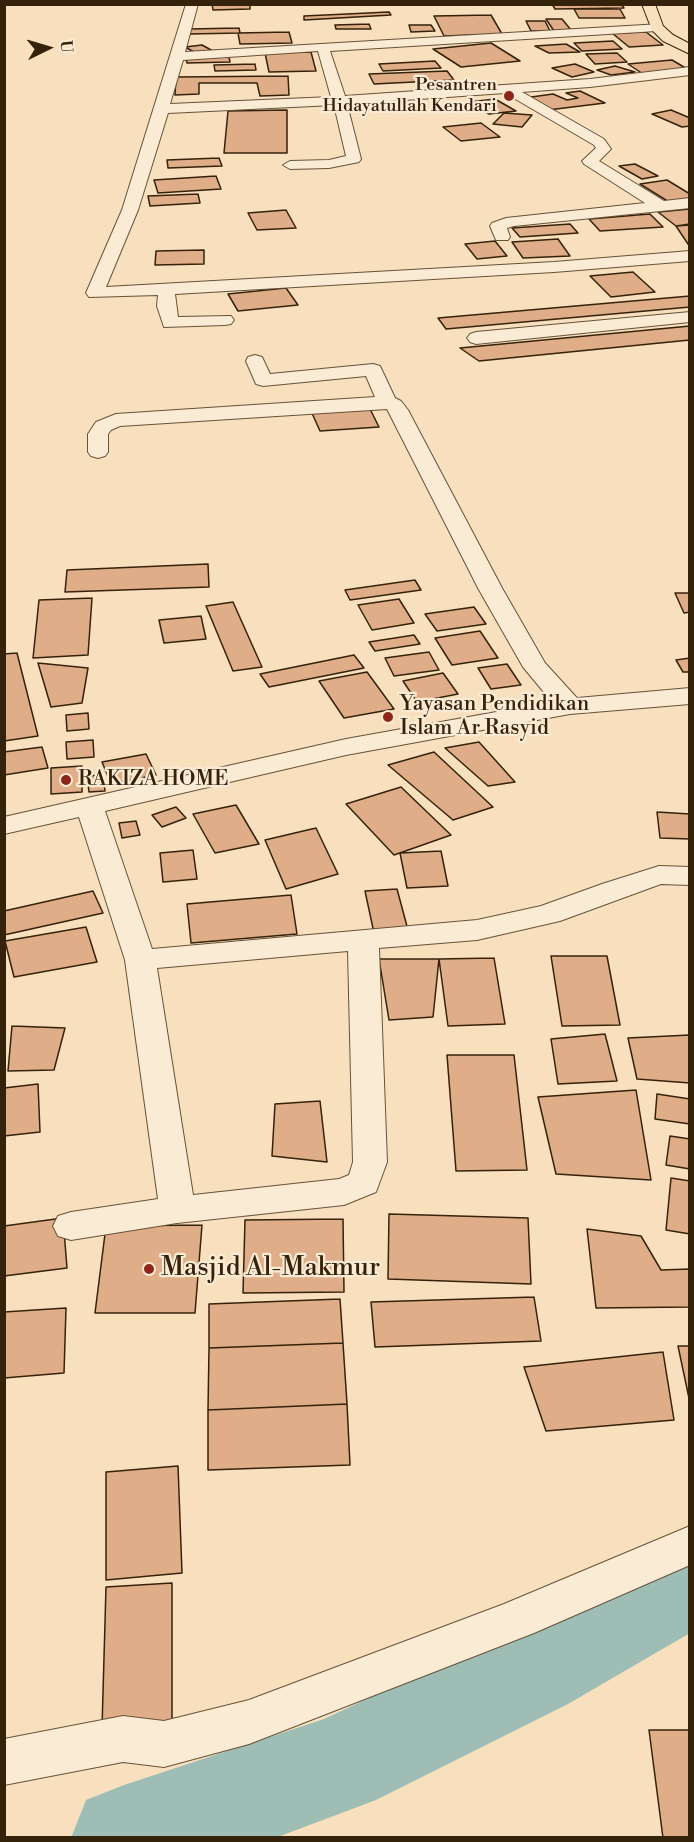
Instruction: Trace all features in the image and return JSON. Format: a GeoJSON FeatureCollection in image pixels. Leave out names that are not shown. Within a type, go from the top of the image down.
{"type":"FeatureCollection","features":[{"type":"Feature","properties":{"kind":"highway"},"geometry":{"type":"LineString","coordinates":[[648,4],[657,27],[668,38],[690,50]]}},
{"type":"Feature","properties":{"kind":"highway"},"geometry":{"type":"LineString","coordinates":[[675,27],[690,39]]}},
{"type":"Feature","properties":{"kind":"street"},"geometry":{"type":"LineString","coordinates":[[192,4],[130,210],[95,293],[543,268],[690,256]]}},
{"type":"Feature","properties":{"kind":"street"},"geometry":{"type":"LineString","coordinates":[[177,56],[657,27]]}},
{"type":"Feature","properties":{"kind":"street"},"geometry":{"type":"LineString","coordinates":[[290,165],[329,165],[354,159],[350,137],[323,47]]}},
{"type":"Feature","properties":{"kind":"street"},"geometry":{"type":"LineString","coordinates":[[162,109],[338,101],[507,89],[590,83],[690,71]]}},
{"type":"Feature","properties":{"kind":"street"},"geometry":{"type":"LineString","coordinates":[[507,89],[599,142],[604,149],[589,161],[661,206]]}},
{"type":"Feature","properties":{"kind":"street"},"geometry":{"type":"LineString","coordinates":[[502,237],[498,226],[512,221],[690,203]]}},
{"type":"Feature","properties":{"kind":"street"},"geometry":{"type":"LineString","coordinates":[[167,289],[166,306],[170,323],[225,320]]}},
{"type":"Feature","properties":{"kind":"street"},"geometry":{"type":"LineString","coordinates":[[476,338],[690,317]]}},
{"type":"Feature","properties":{"kind":"street"},"geometry":{"type":"LineString","coordinates":[[255,361],[263,380],[373,370],[387,402]]}},
{"type":"Feature","properties":{"kind":"street"},"geometry":{"type":"LineString","coordinates":[[98,452],[98,434],[103,426],[116,420],[387,402],[394,405],[490,588],[535,667],[570,706]]}},
{"type":"Feature","properties":{"kind":"street"},"geometry":{"type":"LineString","coordinates":[[4,826],[346,747],[570,706],[690,696]]}},
{"type":"Feature","properties":{"kind":"street"},"geometry":{"type":"LineString","coordinates":[[90,807],[140,960],[177,1210]]}},
{"type":"Feature","properties":{"kind":"street"},"geometry":{"type":"LineString","coordinates":[[140,960],[477,930],[513,924],[549,914],[659,875],[690,876]]}},
{"type":"Feature","properties":{"kind":"street"},"geometry":{"type":"LineString","coordinates":[[71,1226],[177,1210],[344,1192],[364,1183],[370,1161],[363,939]]}},
{"type":"Feature","properties":{"kind":"street"},"geometry":{"type":"LineString","coordinates":[[4,1761],[123,1739],[164,1744],[249,1722],[518,1618],[690,1545]]}},
{"type":"Feature","properties":{"kind":"building"},"geometry":{"type":"Polygon","coordinates":[[[212,4],[250,4],[250,9],[213,10],[212,4]]]}},
{"type":"Feature","properties":{"kind":"building"},"geometry":{"type":"Polygon","coordinates":[[[552,4],[621,4],[624,8],[555,9],[552,4]]]}},
{"type":"Feature","properties":{"kind":"building"},"geometry":{"type":"Polygon","coordinates":[[[574,9],[620,9],[625,18],[579,18],[574,9]]]}},
{"type":"Feature","properties":{"kind":"building"},"geometry":{"type":"Polygon","coordinates":[[[389,12],[391,15],[304,20],[304,16],[389,12]]]}},
{"type":"Feature","properties":{"kind":"building"},"geometry":{"type":"Polygon","coordinates":[[[491,15],[502,34],[444,36],[434,16],[491,15]]]}},
{"type":"Feature","properties":{"kind":"building"},"geometry":{"type":"Polygon","coordinates":[[[546,19],[562,19],[571,30],[554,31],[546,19]]]}},
{"type":"Feature","properties":{"kind":"building"},"geometry":{"type":"Polygon","coordinates":[[[526,21],[545,21],[550,31],[531,31],[526,21]]]}},
{"type":"Feature","properties":{"kind":"building"},"geometry":{"type":"Polygon","coordinates":[[[369,24],[371,29],[336,29],[335,25],[369,24]]]}},
{"type":"Feature","properties":{"kind":"building"},"geometry":{"type":"Polygon","coordinates":[[[409,25],[431,25],[435,31],[411,32],[409,25]]]}},
{"type":"Feature","properties":{"kind":"building"},"geometry":{"type":"Polygon","coordinates":[[[239,28],[240,33],[189,34],[188,29],[239,28]]]}},
{"type":"Feature","properties":{"kind":"building"},"geometry":{"type":"Polygon","coordinates":[[[289,32],[292,43],[240,44],[238,33],[289,32]]]}},
{"type":"Feature","properties":{"kind":"building"},"geometry":{"type":"Polygon","coordinates":[[[646,32],[663,45],[629,47],[612,33],[646,32]]]}},
{"type":"Feature","properties":{"kind":"building"},"geometry":{"type":"Polygon","coordinates":[[[613,41],[622,49],[582,51],[574,43],[613,41]]]}},
{"type":"Feature","properties":{"kind":"building"},"geometry":{"type":"Polygon","coordinates":[[[491,43],[520,61],[461,67],[433,49],[491,43]]]}},
{"type":"Feature","properties":{"kind":"building"},"geometry":{"type":"Polygon","coordinates":[[[566,44],[580,52],[549,53],[535,46],[566,44]]]}},
{"type":"Feature","properties":{"kind":"building"},"geometry":{"type":"Polygon","coordinates":[[[202,45],[213,51],[196,53],[185,47],[202,45]]]}},
{"type":"Feature","properties":{"kind":"building"},"geometry":{"type":"Polygon","coordinates":[[[311,52],[316,71],[269,72],[265,53],[311,52]]]}},
{"type":"Feature","properties":{"kind":"building"},"geometry":{"type":"Polygon","coordinates":[[[617,53],[627,62],[595,64],[586,54],[617,53]]]}},
{"type":"Feature","properties":{"kind":"building"},"geometry":{"type":"Polygon","coordinates":[[[229,57],[230,62],[187,63],[186,58],[229,57]]]}},
{"type":"Feature","properties":{"kind":"building"},"geometry":{"type":"Polygon","coordinates":[[[672,60],[689,70],[643,74],[628,64],[672,60]]]}},
{"type":"Feature","properties":{"kind":"building"},"geometry":{"type":"Polygon","coordinates":[[[435,61],[441,68],[383,71],[379,64],[435,61]]]}},
{"type":"Feature","properties":{"kind":"building"},"geometry":{"type":"Polygon","coordinates":[[[255,64],[256,70],[215,71],[214,65],[255,64]]]}},
{"type":"Feature","properties":{"kind":"building"},"geometry":{"type":"Polygon","coordinates":[[[575,64],[594,72],[572,77],[552,68],[575,64]]]}},
{"type":"Feature","properties":{"kind":"building"},"geometry":{"type":"Polygon","coordinates":[[[615,66],[635,72],[611,75],[597,70],[615,66]]]}},
{"type":"Feature","properties":{"kind":"building"},"geometry":{"type":"Polygon","coordinates":[[[447,71],[454,80],[374,84],[369,74],[447,71]]]}},
{"type":"Feature","properties":{"kind":"building"},"geometry":{"type":"Polygon","coordinates":[[[288,76],[289,95],[260,96],[257,83],[199,83],[199,94],[175,95],[176,77],[288,76]]]}},
{"type":"Feature","properties":{"kind":"building"},"geometry":{"type":"Polygon","coordinates":[[[580,91],[605,103],[548,110],[524,98],[553,94],[567,100],[578,98],[566,93],[580,91]]]}},
{"type":"Feature","properties":{"kind":"building"},"geometry":{"type":"Polygon","coordinates":[[[495,99],[516,111],[489,114],[469,102],[495,99]]]}},
{"type":"Feature","properties":{"kind":"building"},"geometry":{"type":"Polygon","coordinates":[[[287,110],[287,153],[224,153],[228,111],[287,110]]]}},
{"type":"Feature","properties":{"kind":"building"},"geometry":{"type":"Polygon","coordinates":[[[671,110],[690,118],[690,126],[682,127],[652,114],[671,110]]]}},
{"type":"Feature","properties":{"kind":"building"},"geometry":{"type":"Polygon","coordinates":[[[504,113],[532,115],[522,127],[493,124],[504,113]]]}},
{"type":"Feature","properties":{"kind":"building"},"geometry":{"type":"Polygon","coordinates":[[[481,123],[500,137],[461,141],[443,127],[481,123]]]}},
{"type":"Feature","properties":{"kind":"building"},"geometry":{"type":"Polygon","coordinates":[[[219,158],[222,166],[168,168],[167,160],[219,158]]]}},
{"type":"Feature","properties":{"kind":"building"},"geometry":{"type":"Polygon","coordinates":[[[635,164],[658,176],[642,179],[619,166],[635,164]]]}},
{"type":"Feature","properties":{"kind":"building"},"geometry":{"type":"Polygon","coordinates":[[[216,176],[221,189],[158,193],[154,180],[216,176]]]}},
{"type":"Feature","properties":{"kind":"building"},"geometry":{"type":"Polygon","coordinates":[[[667,180],[690,194],[690,200],[669,202],[640,184],[667,180]]]}},
{"type":"Feature","properties":{"kind":"building"},"geometry":{"type":"Polygon","coordinates":[[[198,194],[200,203],[150,206],[148,196],[198,194]]]}},
{"type":"Feature","properties":{"kind":"building"},"geometry":{"type":"Polygon","coordinates":[[[690,209],[690,224],[676,226],[658,212],[690,209]]]}},
{"type":"Feature","properties":{"kind":"building"},"geometry":{"type":"Polygon","coordinates":[[[286,210],[296,228],[257,230],[248,213],[286,210]]]}},
{"type":"Feature","properties":{"kind":"building"},"geometry":{"type":"Polygon","coordinates":[[[650,214],[663,227],[600,231],[589,219],[650,214]]]}},
{"type":"Feature","properties":{"kind":"building"},"geometry":{"type":"Polygon","coordinates":[[[570,224],[578,233],[520,237],[512,228],[570,224]]]}},
{"type":"Feature","properties":{"kind":"building"},"geometry":{"type":"Polygon","coordinates":[[[690,225],[690,244],[688,244],[676,226],[690,225]]]}},
{"type":"Feature","properties":{"kind":"building"},"geometry":{"type":"Polygon","coordinates":[[[558,239],[570,256],[523,258],[512,242],[558,239]]]}},
{"type":"Feature","properties":{"kind":"building"},"geometry":{"type":"Polygon","coordinates":[[[495,241],[507,256],[477,259],[465,244],[495,241]]]}},
{"type":"Feature","properties":{"kind":"building"},"geometry":{"type":"Polygon","coordinates":[[[204,250],[204,264],[155,265],[156,251],[204,250]]]}},
{"type":"Feature","properties":{"kind":"building"},"geometry":{"type":"Polygon","coordinates":[[[633,272],[655,292],[611,297],[590,276],[633,272]]]}},
{"type":"Feature","properties":{"kind":"building"},"geometry":{"type":"Polygon","coordinates":[[[286,288],[298,305],[238,311],[228,294],[286,288]]]}},
{"type":"Feature","properties":{"kind":"building"},"geometry":{"type":"Polygon","coordinates":[[[690,296],[690,307],[446,329],[438,318],[690,296]]]}},
{"type":"Feature","properties":{"kind":"building"},"geometry":{"type":"Polygon","coordinates":[[[690,326],[690,340],[479,361],[460,348],[690,326]]]}},
{"type":"Feature","properties":{"kind":"building"},"geometry":{"type":"Polygon","coordinates":[[[369,407],[379,427],[320,431],[311,411],[369,407]]]}},
{"type":"Feature","properties":{"kind":"building"},"geometry":{"type":"Polygon","coordinates":[[[208,564],[209,587],[65,592],[67,570],[208,564]]]}},
{"type":"Feature","properties":{"kind":"building"},"geometry":{"type":"Polygon","coordinates":[[[415,580],[421,590],[350,600],[345,590],[415,580]]]}},
{"type":"Feature","properties":{"kind":"building"},"geometry":{"type":"Polygon","coordinates":[[[675,593],[690,593],[690,612],[684,613],[675,593]]]}},
{"type":"Feature","properties":{"kind":"building"},"geometry":{"type":"Polygon","coordinates":[[[92,598],[88,655],[33,658],[39,600],[92,598]]]}},
{"type":"Feature","properties":{"kind":"building"},"geometry":{"type":"Polygon","coordinates":[[[399,599],[414,623],[372,630],[358,605],[399,599]]]}},
{"type":"Feature","properties":{"kind":"building"},"geometry":{"type":"Polygon","coordinates":[[[233,602],[262,667],[233,671],[206,606],[233,602]]]}},
{"type":"Feature","properties":{"kind":"building"},"geometry":{"type":"Polygon","coordinates":[[[474,607],[486,624],[437,631],[425,614],[474,607]]]}},
{"type":"Feature","properties":{"kind":"building"},"geometry":{"type":"Polygon","coordinates":[[[201,616],[206,639],[164,643],[159,620],[201,616]]]}},
{"type":"Feature","properties":{"kind":"building"},"geometry":{"type":"Polygon","coordinates":[[[480,631],[498,658],[452,665],[435,638],[480,631]]]}},
{"type":"Feature","properties":{"kind":"building"},"geometry":{"type":"Polygon","coordinates":[[[414,635],[420,644],[375,651],[369,642],[414,635]]]}},
{"type":"Feature","properties":{"kind":"building"},"geometry":{"type":"Polygon","coordinates":[[[429,652],[439,670],[394,676],[385,658],[429,652]]]}},
{"type":"Feature","properties":{"kind":"building"},"geometry":{"type":"Polygon","coordinates":[[[17,653],[38,736],[4,741],[4,654],[17,653]]]}},
{"type":"Feature","properties":{"kind":"building"},"geometry":{"type":"Polygon","coordinates":[[[354,655],[364,668],[269,687],[260,674],[354,655]]]}},
{"type":"Feature","properties":{"kind":"building"},"geometry":{"type":"Polygon","coordinates":[[[690,658],[690,672],[683,672],[676,660],[690,658]]]}},
{"type":"Feature","properties":{"kind":"building"},"geometry":{"type":"Polygon","coordinates":[[[38,663],[88,668],[82,703],[51,707],[38,663]]]}},
{"type":"Feature","properties":{"kind":"building"},"geometry":{"type":"Polygon","coordinates":[[[507,664],[521,685],[491,689],[478,668],[507,664]]]}},
{"type":"Feature","properties":{"kind":"building"},"geometry":{"type":"Polygon","coordinates":[[[367,672],[394,709],[344,718],[319,681],[367,672]]]}},
{"type":"Feature","properties":{"kind":"building"},"geometry":{"type":"Polygon","coordinates":[[[443,673],[458,694],[417,702],[403,681],[443,673]]]}},
{"type":"Feature","properties":{"kind":"building"},"geometry":{"type":"Polygon","coordinates":[[[88,713],[89,729],[67,731],[66,715],[88,713]]]}},
{"type":"Feature","properties":{"kind":"building"},"geometry":{"type":"Polygon","coordinates":[[[93,740],[94,757],[67,759],[66,742],[93,740]]]}},
{"type":"Feature","properties":{"kind":"building"},"geometry":{"type":"Polygon","coordinates":[[[479,742],[515,782],[488,786],[445,748],[479,742]]]}},
{"type":"Feature","properties":{"kind":"building"},"geometry":{"type":"Polygon","coordinates":[[[42,747],[48,768],[4,775],[4,752],[42,747]]]}},
{"type":"Feature","properties":{"kind":"building"},"geometry":{"type":"Polygon","coordinates":[[[434,752],[493,807],[453,820],[388,765],[434,752]]]}},
{"type":"Feature","properties":{"kind":"building"},"geometry":{"type":"Polygon","coordinates":[[[146,754],[156,775],[111,784],[102,762],[146,754]]]}},
{"type":"Feature","properties":{"kind":"building","name":"RAKIZA HOME"},"geometry":{"type":"Polygon","coordinates":[[[82,766],[82,792],[51,794],[51,768],[82,766]]]}},
{"type":"Feature","properties":{"kind":"building"},"geometry":{"type":"Polygon","coordinates":[[[103,775],[105,791],[89,792],[87,776],[103,775]]]}},
{"type":"Feature","properties":{"kind":"building"},"geometry":{"type":"Polygon","coordinates":[[[401,787],[451,835],[394,855],[346,804],[401,787]]]}},
{"type":"Feature","properties":{"kind":"building"},"geometry":{"type":"Polygon","coordinates":[[[236,805],[259,844],[215,853],[193,814],[236,805]]]}},
{"type":"Feature","properties":{"kind":"building"},"geometry":{"type":"Polygon","coordinates":[[[176,807],[186,818],[162,827],[152,815],[176,807]]]}},
{"type":"Feature","properties":{"kind":"building"},"geometry":{"type":"Polygon","coordinates":[[[657,812],[690,814],[690,839],[660,838],[657,812]]]}},
{"type":"Feature","properties":{"kind":"building"},"geometry":{"type":"Polygon","coordinates":[[[136,821],[140,835],[122,838],[119,823],[136,821]]]}},
{"type":"Feature","properties":{"kind":"building"},"geometry":{"type":"Polygon","coordinates":[[[316,828],[338,874],[286,889],[265,840],[316,828]]]}},
{"type":"Feature","properties":{"kind":"building"},"geometry":{"type":"Polygon","coordinates":[[[193,850],[197,879],[163,882],[160,853],[193,850]]]}},
{"type":"Feature","properties":{"kind":"building"},"geometry":{"type":"Polygon","coordinates":[[[441,851],[448,886],[407,888],[400,853],[441,851]]]}},
{"type":"Feature","properties":{"kind":"building"},"geometry":{"type":"Polygon","coordinates":[[[397,889],[408,930],[374,933],[365,891],[397,889]]]}},
{"type":"Feature","properties":{"kind":"building"},"geometry":{"type":"Polygon","coordinates":[[[93,891],[103,913],[4,935],[4,911],[93,891]]]}},
{"type":"Feature","properties":{"kind":"building"},"geometry":{"type":"Polygon","coordinates":[[[291,895],[297,934],[191,943],[187,904],[291,895]]]}},
{"type":"Feature","properties":{"kind":"building"},"geometry":{"type":"Polygon","coordinates":[[[86,927],[97,962],[14,977],[5,941],[86,927]]]}},
{"type":"Feature","properties":{"kind":"building"},"geometry":{"type":"Polygon","coordinates":[[[551,956],[607,956],[620,1025],[562,1026],[551,956]]]}},
{"type":"Feature","properties":{"kind":"building"},"geometry":{"type":"Polygon","coordinates":[[[494,958],[505,1024],[448,1026],[439,959],[494,958]]]}},
{"type":"Feature","properties":{"kind":"building"},"geometry":{"type":"Polygon","coordinates":[[[379,959],[439,959],[433,1017],[389,1020],[379,959]]]}},
{"type":"Feature","properties":{"kind":"building"},"geometry":{"type":"Polygon","coordinates":[[[12,1026],[65,1028],[54,1070],[8,1071],[12,1026]]]}},
{"type":"Feature","properties":{"kind":"building"},"geometry":{"type":"Polygon","coordinates":[[[605,1034],[617,1081],[558,1084],[551,1039],[605,1034]]]}},
{"type":"Feature","properties":{"kind":"building"},"geometry":{"type":"Polygon","coordinates":[[[690,1035],[690,1083],[637,1079],[628,1038],[690,1035]]]}},
{"type":"Feature","properties":{"kind":"building"},"geometry":{"type":"Polygon","coordinates":[[[447,1055],[514,1055],[527,1170],[456,1171],[447,1055]]]}},
{"type":"Feature","properties":{"kind":"building"},"geometry":{"type":"Polygon","coordinates":[[[38,1084],[40,1132],[4,1136],[4,1088],[38,1084]]]}},
{"type":"Feature","properties":{"kind":"building"},"geometry":{"type":"Polygon","coordinates":[[[636,1090],[651,1180],[556,1174],[538,1097],[636,1090]]]}},
{"type":"Feature","properties":{"kind":"building"},"geometry":{"type":"Polygon","coordinates":[[[657,1094],[690,1099],[690,1124],[655,1119],[657,1094]]]}},
{"type":"Feature","properties":{"kind":"building"},"geometry":{"type":"Polygon","coordinates":[[[320,1101],[327,1162],[272,1156],[275,1104],[320,1101]]]}},
{"type":"Feature","properties":{"kind":"building"},"geometry":{"type":"Polygon","coordinates":[[[670,1136],[690,1139],[690,1169],[666,1165],[670,1136]]]}},
{"type":"Feature","properties":{"kind":"building"},"geometry":{"type":"Polygon","coordinates":[[[671,1178],[690,1181],[690,1234],[666,1230],[671,1178]]]}},
{"type":"Feature","properties":{"kind":"building"},"geometry":{"type":"Polygon","coordinates":[[[389,1214],[528,1218],[531,1284],[388,1279],[389,1214]]]}},
{"type":"Feature","properties":{"kind":"building"},"geometry":{"type":"Polygon","coordinates":[[[63,1218],[67,1268],[4,1276],[4,1226],[63,1218]]]}},
{"type":"Feature","properties":{"kind":"building"},"geometry":{"type":"Polygon","coordinates":[[[343,1219],[344,1292],[243,1293],[245,1220],[343,1219]]]}},
{"type":"Feature","properties":{"kind":"building","name":"Masjid Al-Makmur"},"geometry":{"type":"Polygon","coordinates":[[[202,1225],[195,1313],[95,1313],[106,1226],[202,1225]]]}},
{"type":"Feature","properties":{"kind":"building"},"geometry":{"type":"Polygon","coordinates":[[[587,1229],[641,1236],[661,1270],[690,1269],[690,1307],[596,1308],[587,1229]]]}},
{"type":"Feature","properties":{"kind":"building"},"geometry":{"type":"Polygon","coordinates":[[[534,1297],[541,1341],[375,1347],[371,1302],[534,1297]]]}},
{"type":"Feature","properties":{"kind":"building"},"geometry":{"type":"Polygon","coordinates":[[[340,1299],[343,1343],[209,1348],[209,1304],[340,1299]]]}},
{"type":"Feature","properties":{"kind":"building"},"geometry":{"type":"Polygon","coordinates":[[[66,1308],[64,1373],[4,1378],[4,1312],[66,1308]]]}},
{"type":"Feature","properties":{"kind":"building"},"geometry":{"type":"Polygon","coordinates":[[[343,1343],[347,1404],[208,1410],[209,1348],[343,1343]]]}},
{"type":"Feature","properties":{"kind":"building"},"geometry":{"type":"Polygon","coordinates":[[[678,1346],[690,1346],[690,1403],[678,1346]]]}},
{"type":"Feature","properties":{"kind":"building"},"geometry":{"type":"Polygon","coordinates":[[[663,1352],[674,1420],[546,1431],[524,1367],[663,1352]]]}},
{"type":"Feature","properties":{"kind":"building"},"geometry":{"type":"Polygon","coordinates":[[[347,1404],[350,1465],[208,1470],[208,1410],[347,1404]]]}},
{"type":"Feature","properties":{"kind":"building"},"geometry":{"type":"Polygon","coordinates":[[[178,1466],[182,1573],[106,1580],[106,1472],[178,1466]]]}},
{"type":"Feature","properties":{"kind":"building"},"geometry":{"type":"Polygon","coordinates":[[[172,1583],[172,1724],[102,1728],[106,1587],[172,1583]]]}},
{"type":"Feature","properties":{"kind":"building"},"geometry":{"type":"Polygon","coordinates":[[[649,1730],[690,1730],[690,1838],[663,1838],[649,1730]]]}},
{"type":"Feature","properties":{"kind":"waterway"},"geometry":{"type":"LineString","coordinates":[[124,1838],[340,1764],[533,1671],[690,1582]]}},
{"type":"Feature","properties":{"kind":"place","name":"Pesantren Hidayatullah Kendari"},"geometry":{"type":"Point","coordinates":[509,96]}},
{"type":"Feature","properties":{"kind":"place","name":"Yayasan Pendidikan Islam Ar Rasyid"},"geometry":{"type":"Point","coordinates":[388,717]}},
{"type":"Feature","properties":{"kind":"place","name":"RAKIZA HOME"},"geometry":{"type":"Point","coordinates":[66,780]}},
{"type":"Feature","properties":{"kind":"place","name":"Masjid Al-Makmur"},"geometry":{"type":"Point","coordinates":[149,1269]}}]}
